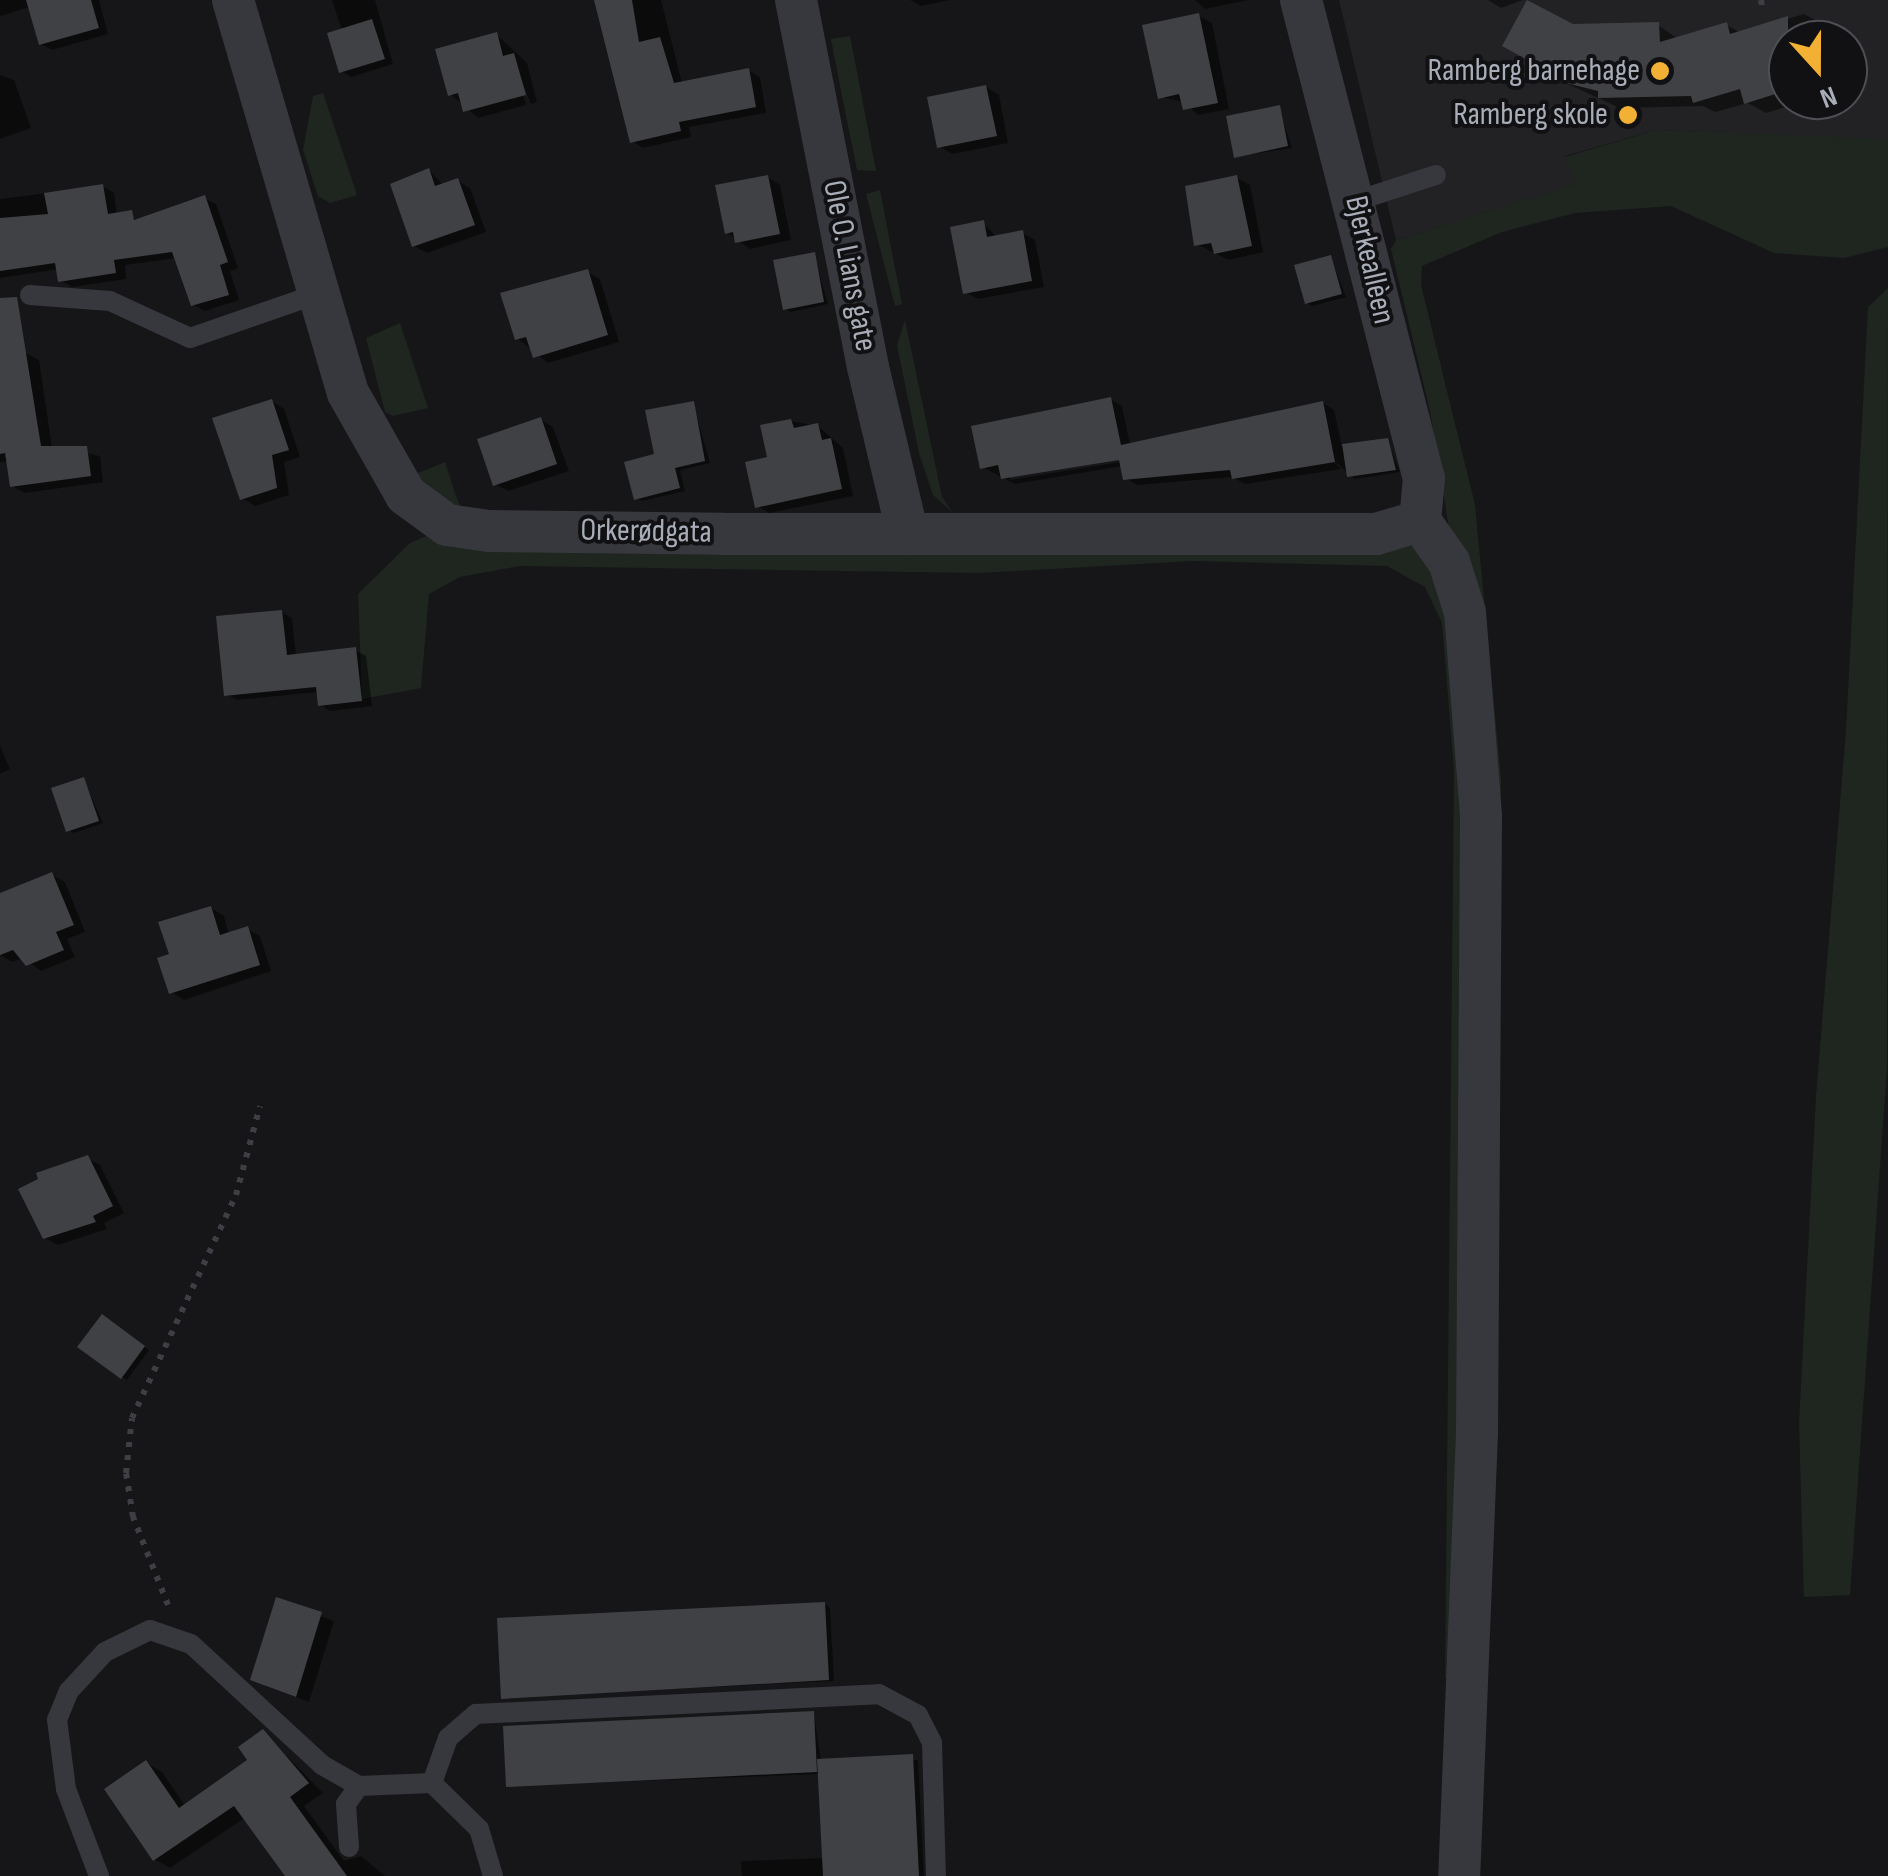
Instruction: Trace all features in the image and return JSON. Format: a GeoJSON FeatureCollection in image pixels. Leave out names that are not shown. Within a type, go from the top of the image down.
{"type":"FeatureCollection","features":[{"type":"Feature","properties":{"kind":"street","name":"Orkerødgata"},"geometry":{"type":"LineString","coordinates":[[233,0],[348,393],[375,449],[406,495],[447,524],[489,531],[1376,534],[1420,521]]}},
{"type":"Feature","properties":{"kind":"street","name":"Ole O. Lians gate"},"geometry":{"type":"LineString","coordinates":[[796,0],[868,367],[908,531]]}},
{"type":"Feature","properties":{"kind":"street","name":"Bjerkeallèen"},"geometry":{"type":"LineString","coordinates":[[1302,0],[1424,478],[1420,521]]}},
{"type":"Feature","properties":{"kind":"street"},"geometry":{"type":"LineString","coordinates":[[1420,521],[1449,562],[1465,612],[1479,767],[1477,1433],[1460,1876]]}},
{"type":"Feature","properties":{"kind":"lane"},"geometry":{"type":"LineString","coordinates":[[1356,202],[1436,175]]}},
{"type":"Feature","properties":{"kind":"lane"},"geometry":{"type":"LineString","coordinates":[[30,295],[110,302],[190,338],[320,293]]}},
{"type":"Feature","properties":{"kind":"lane"},"geometry":{"type":"LineString","coordinates":[[99,1876],[66,1790],[57,1720],[69,1690],[105,1652],[150,1630],[174,1634],[336,1778],[360,1786],[432,1783],[480,1829],[493,1876]]}},
{"type":"Feature","properties":{"kind":"lane"},"geometry":{"type":"LineString","coordinates":[[432,1783],[448,1738],[476,1714],[879,1694],[918,1714],[932,1743],[936,1876]]}},
{"type":"Feature","properties":{"kind":"lane"},"geometry":{"type":"LineString","coordinates":[[350,1847],[346,1804],[360,1786]]}},
{"type":"Feature","properties":{"kind":"path"},"geometry":{"type":"LineString","coordinates":[[174,1634],[175,1616],[152,1576],[133,1517],[127,1444],[132,1418],[236,1195],[260,1106]]}},
{"type":"Feature","properties":{"kind":"shaded area","name":"Ramberg skole"},"geometry":{"type":"Polygon","coordinates":[[[1339,0],[1888,0],[1888,140],[1656,130],[1565,156],[1577,184],[1396,240],[1339,0]]]}},
{"type":"Feature","properties":{"kind":"shaded area"},"geometry":{"type":"Polygon","coordinates":[[[850,36],[876,171],[857,170],[841,91],[831,39],[850,36]]]}},
{"type":"Feature","properties":{"kind":"shaded area"},"geometry":{"type":"Polygon","coordinates":[[[323,93],[357,195],[330,203],[318,196],[303,150],[313,96],[323,93]]]}},
{"type":"Feature","properties":{"kind":"shaded area"},"geometry":{"type":"Polygon","coordinates":[[[1656,130],[1888,139],[1888,247],[1844,258],[1774,253],[1671,206],[1575,213],[1502,232],[1422,266],[1421,285],[1475,505],[1501,778],[1498,1304],[1480,1876],[1487,1410],[1450,534],[1430,411],[1391,249],[1396,240],[1576,184],[1565,157],[1656,130]]]}},
{"type":"Feature","properties":{"kind":"shaded area"},"geometry":{"type":"Polygon","coordinates":[[[880,190],[902,304],[895,306],[866,194],[880,190]]]}},
{"type":"Feature","properties":{"kind":"shaded area"},"geometry":{"type":"Polygon","coordinates":[[[1888,288],[1887,1067],[1850,1595],[1804,1597],[1799,1423],[1816,1096],[1846,730],[1868,307],[1888,288]]]}},
{"type":"Feature","properties":{"kind":"shaded area"},"geometry":{"type":"Polygon","coordinates":[[[905,320],[942,497],[953,513],[933,495],[919,453],[897,345],[905,320]]]}},
{"type":"Feature","properties":{"kind":"shaded area"},"geometry":{"type":"Polygon","coordinates":[[[400,323],[428,408],[393,416],[385,412],[366,338],[400,323]]]}},
{"type":"Feature","properties":{"kind":"shaded area"},"geometry":{"type":"Polygon","coordinates":[[[445,462],[454,490],[461,509],[411,476],[445,462]]]}},
{"type":"Feature","properties":{"kind":"shaded area"},"geometry":{"type":"Polygon","coordinates":[[[431,534],[1411,546],[1432,557],[1468,723],[1459,1677],[1445,1678],[1454,769],[1442,623],[1425,587],[1387,566],[1192,561],[980,573],[520,566],[460,577],[429,594],[421,688],[362,699],[358,594],[410,543],[431,534]]]}},
{"type":"Feature","properties":{"kind":"building"},"geometry":{"type":"Polygon","coordinates":[[[26,0],[91,0],[99,28],[39,45],[26,0]]]}},
{"type":"Feature","properties":{"kind":"building"},"geometry":{"type":"Polygon","coordinates":[[[594,0],[632,0],[639,42],[660,37],[674,83],[749,68],[756,107],[679,122],[681,131],[630,143],[594,0]]]}},
{"type":"Feature","properties":{"kind":"building"},"geometry":{"type":"Polygon","coordinates":[[[1527,0],[1573,24],[1659,22],[1660,42],[1727,22],[1730,34],[1768,22],[1768,96],[1744,104],[1740,89],[1693,103],[1691,96],[1598,98],[1598,91],[1554,80],[1555,75],[1502,46],[1527,0]]]}},
{"type":"Feature","properties":{"kind":"building"},"geometry":{"type":"Polygon","coordinates":[[[1199,13],[1218,103],[1183,110],[1179,94],[1158,99],[1142,25],[1199,13]]]}},
{"type":"Feature","properties":{"kind":"building"},"geometry":{"type":"Polygon","coordinates":[[[372,19],[385,59],[339,73],[327,33],[372,19]]]}},
{"type":"Feature","properties":{"kind":"building"},"geometry":{"type":"Polygon","coordinates":[[[497,32],[503,56],[514,53],[526,95],[463,112],[458,93],[448,96],[435,49],[497,32]]]}},
{"type":"Feature","properties":{"kind":"building"},"geometry":{"type":"Polygon","coordinates":[[[986,85],[997,136],[937,148],[927,97],[986,85]]]}},
{"type":"Feature","properties":{"kind":"building"},"geometry":{"type":"Polygon","coordinates":[[[1280,105],[1288,146],[1234,158],[1226,116],[1280,105]]]}},
{"type":"Feature","properties":{"kind":"building"},"geometry":{"type":"Polygon","coordinates":[[[429,168],[435,186],[458,178],[475,225],[412,247],[390,184],[429,168]]]}},
{"type":"Feature","properties":{"kind":"building"},"geometry":{"type":"Polygon","coordinates":[[[768,175],[780,234],[735,243],[733,232],[725,234],[715,185],[768,175]]]}},
{"type":"Feature","properties":{"kind":"building"},"geometry":{"type":"Polygon","coordinates":[[[1237,175],[1252,246],[1214,254],[1211,243],[1194,246],[1185,186],[1237,175]]]}},
{"type":"Feature","properties":{"kind":"building"},"geometry":{"type":"Polygon","coordinates":[[[103,184],[108,214],[132,210],[134,220],[205,195],[228,262],[220,265],[229,295],[191,306],[172,252],[114,260],[116,273],[58,282],[55,263],[0,271],[0,218],[48,214],[44,193],[103,184]]]}},
{"type":"Feature","properties":{"kind":"building"},"geometry":{"type":"Polygon","coordinates":[[[984,220],[987,237],[1023,230],[1032,281],[963,294],[950,227],[984,220]]]}},
{"type":"Feature","properties":{"kind":"building"},"geometry":{"type":"Polygon","coordinates":[[[815,252],[824,302],[783,310],[773,260],[815,252]]]}},
{"type":"Feature","properties":{"kind":"building"},"geometry":{"type":"Polygon","coordinates":[[[1331,255],[1342,294],[1305,304],[1294,265],[1331,255]]]}},
{"type":"Feature","properties":{"kind":"building"},"geometry":{"type":"Polygon","coordinates":[[[588,269],[608,335],[533,358],[526,337],[515,340],[500,293],[588,269]]]}},
{"type":"Feature","properties":{"kind":"building"},"geometry":{"type":"Polygon","coordinates":[[[17,297],[41,446],[87,446],[91,476],[10,487],[5,453],[0,454],[0,298],[17,297]]]}},
{"type":"Feature","properties":{"kind":"building"},"geometry":{"type":"Polygon","coordinates":[[[1111,397],[1121,445],[1323,401],[1335,462],[1232,479],[1230,470],[1123,480],[1119,460],[1001,479],[998,465],[980,469],[971,426],[1111,397]]]}},
{"type":"Feature","properties":{"kind":"building"},"geometry":{"type":"Polygon","coordinates":[[[272,399],[289,450],[272,455],[277,488],[240,500],[212,418],[272,399]]]}},
{"type":"Feature","properties":{"kind":"building"},"geometry":{"type":"Polygon","coordinates":[[[694,401],[705,461],[675,468],[680,488],[634,500],[624,462],[654,454],[645,410],[694,401]]]}},
{"type":"Feature","properties":{"kind":"building"},"geometry":{"type":"Polygon","coordinates":[[[541,417],[557,464],[493,486],[477,439],[541,417]]]}},
{"type":"Feature","properties":{"kind":"building"},"geometry":{"type":"Polygon","coordinates":[[[791,419],[794,428],[818,423],[822,440],[831,438],[842,489],[755,508],[745,462],[767,457],[760,425],[791,419]]]}},
{"type":"Feature","properties":{"kind":"building"},"geometry":{"type":"Polygon","coordinates":[[[1388,438],[1396,470],[1347,477],[1342,444],[1388,438]]]}},
{"type":"Feature","properties":{"kind":"building"},"geometry":{"type":"Polygon","coordinates":[[[282,610],[287,655],[356,647],[362,701],[318,706],[316,687],[224,696],[216,616],[282,610]]]}},
{"type":"Feature","properties":{"kind":"building"},"geometry":{"type":"Polygon","coordinates":[[[84,777],[99,821],[66,832],[51,788],[84,777]]]}},
{"type":"Feature","properties":{"kind":"building"},"geometry":{"type":"Polygon","coordinates":[[[52,872],[74,925],[56,932],[64,950],[26,966],[13,950],[0,955],[0,893],[52,872]]]}},
{"type":"Feature","properties":{"kind":"building"},"geometry":{"type":"Polygon","coordinates":[[[211,906],[220,935],[248,926],[260,965],[169,994],[157,958],[169,954],[158,922],[211,906]]]}},
{"type":"Feature","properties":{"kind":"building"},"geometry":{"type":"Polygon","coordinates":[[[88,1155],[113,1206],[93,1216],[96,1222],[43,1239],[18,1189],[38,1179],[36,1173],[88,1155]]]}},
{"type":"Feature","properties":{"kind":"building"},"geometry":{"type":"Polygon","coordinates":[[[102,1314],[145,1346],[121,1379],[77,1347],[102,1314]]]}},
{"type":"Feature","properties":{"kind":"building"},"geometry":{"type":"Polygon","coordinates":[[[276,1597],[322,1612],[296,1697],[250,1680],[276,1597]]]}},
{"type":"Feature","properties":{"kind":"building"},"geometry":{"type":"Polygon","coordinates":[[[825,1602],[829,1680],[501,1699],[497,1618],[825,1602]]]}},
{"type":"Feature","properties":{"kind":"building"},"geometry":{"type":"Polygon","coordinates":[[[814,1711],[817,1772],[506,1787],[503,1726],[814,1711]]]}},
{"type":"Feature","properties":{"kind":"building"},"geometry":{"type":"Polygon","coordinates":[[[263,1729],[309,1783],[290,1797],[347,1876],[285,1876],[234,1806],[153,1861],[104,1789],[146,1760],[179,1808],[247,1760],[238,1747],[263,1729]]]}},
{"type":"Feature","properties":{"kind":"building"},"geometry":{"type":"Polygon","coordinates":[[[913,1754],[919,1876],[823,1876],[817,1759],[913,1754]]]}},
{"type":"Feature","properties":{"kind":"place","name":"Ramberg barnehage"},"geometry":{"type":"Point","coordinates":[1660,71]}},
{"type":"Feature","properties":{"kind":"place","name":"Ramberg skole"},"geometry":{"type":"Point","coordinates":[1628,115]}}]}
